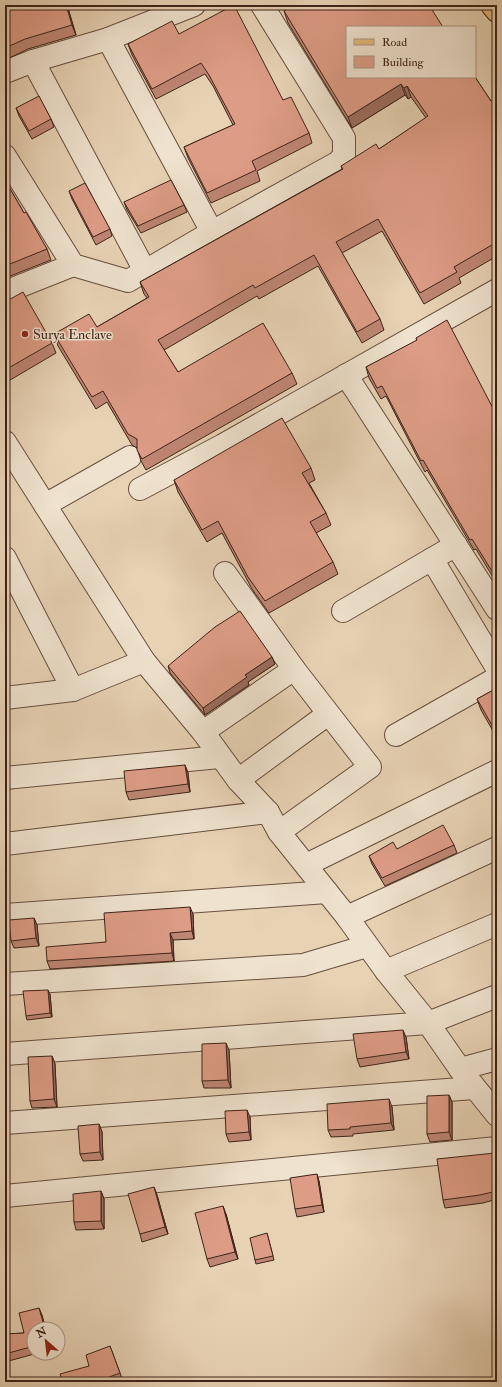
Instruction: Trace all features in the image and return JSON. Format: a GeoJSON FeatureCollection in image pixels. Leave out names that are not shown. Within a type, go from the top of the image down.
{"type":"FeatureCollection","features":[{"type":"Feature","properties":{"kind":"main road"},"geometry":{"type":"LineString","coordinates":[[492,5],[497,12]]}},
{"type":"Feature","properties":{"kind":"street"},"geometry":{"type":"LineString","coordinates":[[5,72],[33,61],[108,39],[194,5]]}},
{"type":"Feature","properties":{"kind":"street"},"geometry":{"type":"LineString","coordinates":[[5,292],[73,265],[128,281],[212,232],[337,164],[344,156],[344,138],[262,5]]}},
{"type":"Feature","properties":{"kind":"street"},"geometry":{"type":"LineString","coordinates":[[108,39],[212,232]]}},
{"type":"Feature","properties":{"kind":"street"},"geometry":{"type":"LineString","coordinates":[[33,61],[145,271]]}},
{"type":"Feature","properties":{"kind":"street"},"geometry":{"type":"LineString","coordinates":[[5,156],[73,265]]}},
{"type":"Feature","properties":{"kind":"street"},"geometry":{"type":"LineString","coordinates":[[140,488],[223,445],[497,290]]}},
{"type":"Feature","properties":{"kind":"street"},"geometry":{"type":"LineString","coordinates":[[346,375],[497,609]]}},
{"type":"Feature","properties":{"kind":"street"},"geometry":{"type":"LineString","coordinates":[[6,447],[144,661],[203,732],[219,757],[268,812],[279,832],[428,1023],[474,1088],[497,1115]]}},
{"type":"Feature","properties":{"kind":"street"},"geometry":{"type":"LineString","coordinates":[[44,505],[130,457]]}},
{"type":"Feature","properties":{"kind":"street"},"geometry":{"type":"LineString","coordinates":[[343,611],[456,545]]}},
{"type":"Feature","properties":{"kind":"street"},"geometry":{"type":"LineString","coordinates":[[5,558],[73,690]]}},
{"type":"Feature","properties":{"kind":"street"},"geometry":{"type":"LineString","coordinates":[[432,559],[497,668]]}},
{"type":"Feature","properties":{"kind":"street"},"geometry":{"type":"LineString","coordinates":[[225,572],[294,669],[370,767],[279,832]]}},
{"type":"Feature","properties":{"kind":"street"},"geometry":{"type":"LineString","coordinates":[[5,698],[73,690],[144,661]]}},
{"type":"Feature","properties":{"kind":"street"},"geometry":{"type":"LineString","coordinates":[[203,732],[294,669]]}},
{"type":"Feature","properties":{"kind":"street"},"geometry":{"type":"LineString","coordinates":[[396,735],[497,678]]}},
{"type":"Feature","properties":{"kind":"street"},"geometry":{"type":"LineString","coordinates":[[238,780],[328,714]]}},
{"type":"Feature","properties":{"kind":"street"},"geometry":{"type":"LineString","coordinates":[[5,778],[219,757]]}},
{"type":"Feature","properties":{"kind":"street"},"geometry":{"type":"LineString","coordinates":[[306,865],[497,771]]}},
{"type":"Feature","properties":{"kind":"street"},"geometry":{"type":"LineString","coordinates":[[5,844],[268,812]]}},
{"type":"Feature","properties":{"kind":"street"},"geometry":{"type":"LineString","coordinates":[[347,918],[497,848]]}},
{"type":"Feature","properties":{"kind":"street"},"geometry":{"type":"LineString","coordinates":[[5,916],[326,892]]}},
{"type":"Feature","properties":{"kind":"street"},"geometry":{"type":"LineString","coordinates":[[386,971],[497,924]]}},
{"type":"Feature","properties":{"kind":"street"},"geometry":{"type":"LineString","coordinates":[[5,984],[303,965],[367,946]]}},
{"type":"Feature","properties":{"kind":"street"},"geometry":{"type":"LineString","coordinates":[[5,1054],[428,1023],[497,996]]}},
{"type":"Feature","properties":{"kind":"street"},"geometry":{"type":"LineString","coordinates":[[460,1069],[497,1059]]}},
{"type":"Feature","properties":{"kind":"street"},"geometry":{"type":"LineString","coordinates":[[5,1123],[474,1088]]}},
{"type":"Feature","properties":{"kind":"street"},"geometry":{"type":"LineString","coordinates":[[5,1196],[497,1148]]}},
{"type":"Feature","properties":{"kind":"building"},"geometry":{"type":"Polygon","coordinates":[[[5,5],[66,5],[72,25],[25,39],[5,48],[5,5]]]}},
{"type":"Feature","properties":{"kind":"building"},"geometry":{"type":"Polygon","coordinates":[[[234,5],[283,100],[291,97],[309,133],[252,161],[256,170],[207,193],[184,147],[235,124],[201,63],[152,89],[128,44],[172,21],[179,34],[234,5]]]}},
{"type":"Feature","properties":{"kind":"building"},"geometry":{"type":"Polygon","coordinates":[[[294,5],[429,5],[442,26],[346,26],[346,78],[476,78],[491,101],[496,98],[497,99],[497,242],[454,267],[457,272],[420,293],[378,219],[336,242],[380,319],[357,332],[314,255],[255,288],[253,285],[158,340],[178,372],[263,323],[292,373],[142,459],[137,450],[137,439],[128,434],[103,391],[92,397],[54,334],[89,314],[97,327],[149,297],[140,282],[343,169],[341,166],[376,144],[379,149],[428,116],[407,86],[404,88],[401,84],[348,117],[284,11],[294,5]]]}},
{"type":"Feature","properties":{"kind":"building"},"geometry":{"type":"Polygon","coordinates":[[[39,96],[51,119],[29,131],[16,108],[39,96]]]}},
{"type":"Feature","properties":{"kind":"building"},"geometry":{"type":"Polygon","coordinates":[[[5,180],[24,213],[26,212],[47,249],[5,266],[5,180]]]}},
{"type":"Feature","properties":{"kind":"building"},"geometry":{"type":"Polygon","coordinates":[[[171,180],[184,205],[138,226],[124,202],[171,180]]]}},
{"type":"Feature","properties":{"kind":"building"},"geometry":{"type":"Polygon","coordinates":[[[85,183],[110,229],[93,237],[69,191],[85,183]]]}},
{"type":"Feature","properties":{"kind":"building","name":"Surya Enclave"},"geometry":{"type":"Polygon","coordinates":[[[23,292],[52,343],[5,370],[5,302],[23,292]]]}},
{"type":"Feature","properties":{"kind":"building"},"geometry":{"type":"Polygon","coordinates":[[[447,320],[497,416],[497,575],[495,576],[472,539],[470,540],[423,460],[421,461],[382,386],[377,388],[366,367],[417,340],[416,338],[447,320]]]}},
{"type":"Feature","properties":{"kind":"building"},"geometry":{"type":"Polygon","coordinates":[[[282,418],[311,468],[302,473],[326,513],[310,522],[333,562],[265,601],[248,577],[218,521],[202,530],[174,480],[282,418]]]}},
{"type":"Feature","properties":{"kind":"building"},"geometry":{"type":"Polygon","coordinates":[[[240,611],[272,657],[245,675],[247,677],[203,708],[168,666],[215,627],[240,611]]]}},
{"type":"Feature","properties":{"kind":"building"},"geometry":{"type":"Polygon","coordinates":[[[497,688],[497,734],[477,699],[497,688]]]}},
{"type":"Feature","properties":{"kind":"building"},"geometry":{"type":"Polygon","coordinates":[[[185,765],[188,784],[126,792],[124,771],[185,765]]]}},
{"type":"Feature","properties":{"kind":"building"},"geometry":{"type":"Polygon","coordinates":[[[443,825],[454,845],[382,878],[369,856],[393,842],[397,849],[443,825]]]}},
{"type":"Feature","properties":{"kind":"building"},"geometry":{"type":"Polygon","coordinates":[[[190,907],[192,931],[170,933],[172,953],[47,961],[46,947],[106,942],[104,913],[190,907]]]}},
{"type":"Feature","properties":{"kind":"building"},"geometry":{"type":"Polygon","coordinates":[[[34,918],[36,938],[11,941],[9,920],[34,918]]]}},
{"type":"Feature","properties":{"kind":"building"},"geometry":{"type":"Polygon","coordinates":[[[48,990],[50,1013],[26,1016],[23,991],[48,990]]]}},
{"type":"Feature","properties":{"kind":"building"},"geometry":{"type":"Polygon","coordinates":[[[403,1030],[406,1052],[357,1059],[353,1034],[403,1030]]]}},
{"type":"Feature","properties":{"kind":"building"},"geometry":{"type":"Polygon","coordinates":[[[226,1043],[228,1080],[202,1081],[202,1044],[226,1043]]]}},
{"type":"Feature","properties":{"kind":"building"},"geometry":{"type":"Polygon","coordinates":[[[52,1056],[54,1099],[30,1101],[28,1057],[52,1056]]]}},
{"type":"Feature","properties":{"kind":"building"},"geometry":{"type":"Polygon","coordinates":[[[449,1095],[449,1132],[427,1134],[427,1096],[449,1095]]]}},
{"type":"Feature","properties":{"kind":"building"},"geometry":{"type":"Polygon","coordinates":[[[389,1099],[391,1123],[350,1127],[350,1129],[328,1130],[327,1104],[389,1099]]]}},
{"type":"Feature","properties":{"kind":"building"},"geometry":{"type":"Polygon","coordinates":[[[247,1110],[249,1132],[226,1134],[225,1111],[247,1110]]]}},
{"type":"Feature","properties":{"kind":"building"},"geometry":{"type":"Polygon","coordinates":[[[99,1124],[100,1152],[80,1154],[78,1126],[99,1124]]]}},
{"type":"Feature","properties":{"kind":"building"},"geometry":{"type":"Polygon","coordinates":[[[497,1152],[497,1191],[443,1200],[437,1159],[497,1152]]]}},
{"type":"Feature","properties":{"kind":"building"},"geometry":{"type":"Polygon","coordinates":[[[317,1174],[322,1205],[295,1209],[290,1178],[317,1174]]]}},
{"type":"Feature","properties":{"kind":"building"},"geometry":{"type":"Polygon","coordinates":[[[154,1187],[165,1227],[140,1234],[128,1194],[154,1187]]]}},
{"type":"Feature","properties":{"kind":"building"},"geometry":{"type":"Polygon","coordinates":[[[101,1191],[101,1221],[74,1222],[73,1194],[101,1191]]]}},
{"type":"Feature","properties":{"kind":"building"},"geometry":{"type":"Polygon","coordinates":[[[223,1206],[235,1252],[207,1259],[195,1213],[223,1206]]]}},
{"type":"Feature","properties":{"kind":"building"},"geometry":{"type":"Polygon","coordinates":[[[267,1233],[273,1256],[255,1260],[250,1238],[267,1233]]]}},
{"type":"Feature","properties":{"kind":"building"},"geometry":{"type":"Polygon","coordinates":[[[39,1308],[43,1321],[26,1321],[26,1348],[5,1354],[5,1334],[24,1333],[19,1313],[39,1308]]]}},
{"type":"Feature","properties":{"kind":"building"},"geometry":{"type":"Polygon","coordinates":[[[110,1346],[120,1373],[96,1382],[63,1382],[60,1374],[89,1366],[86,1355],[110,1346]]]}},
{"type":"Feature","properties":{"kind":"place","name":"Surya Enclave"},"geometry":{"type":"Point","coordinates":[25,334]}}]}
